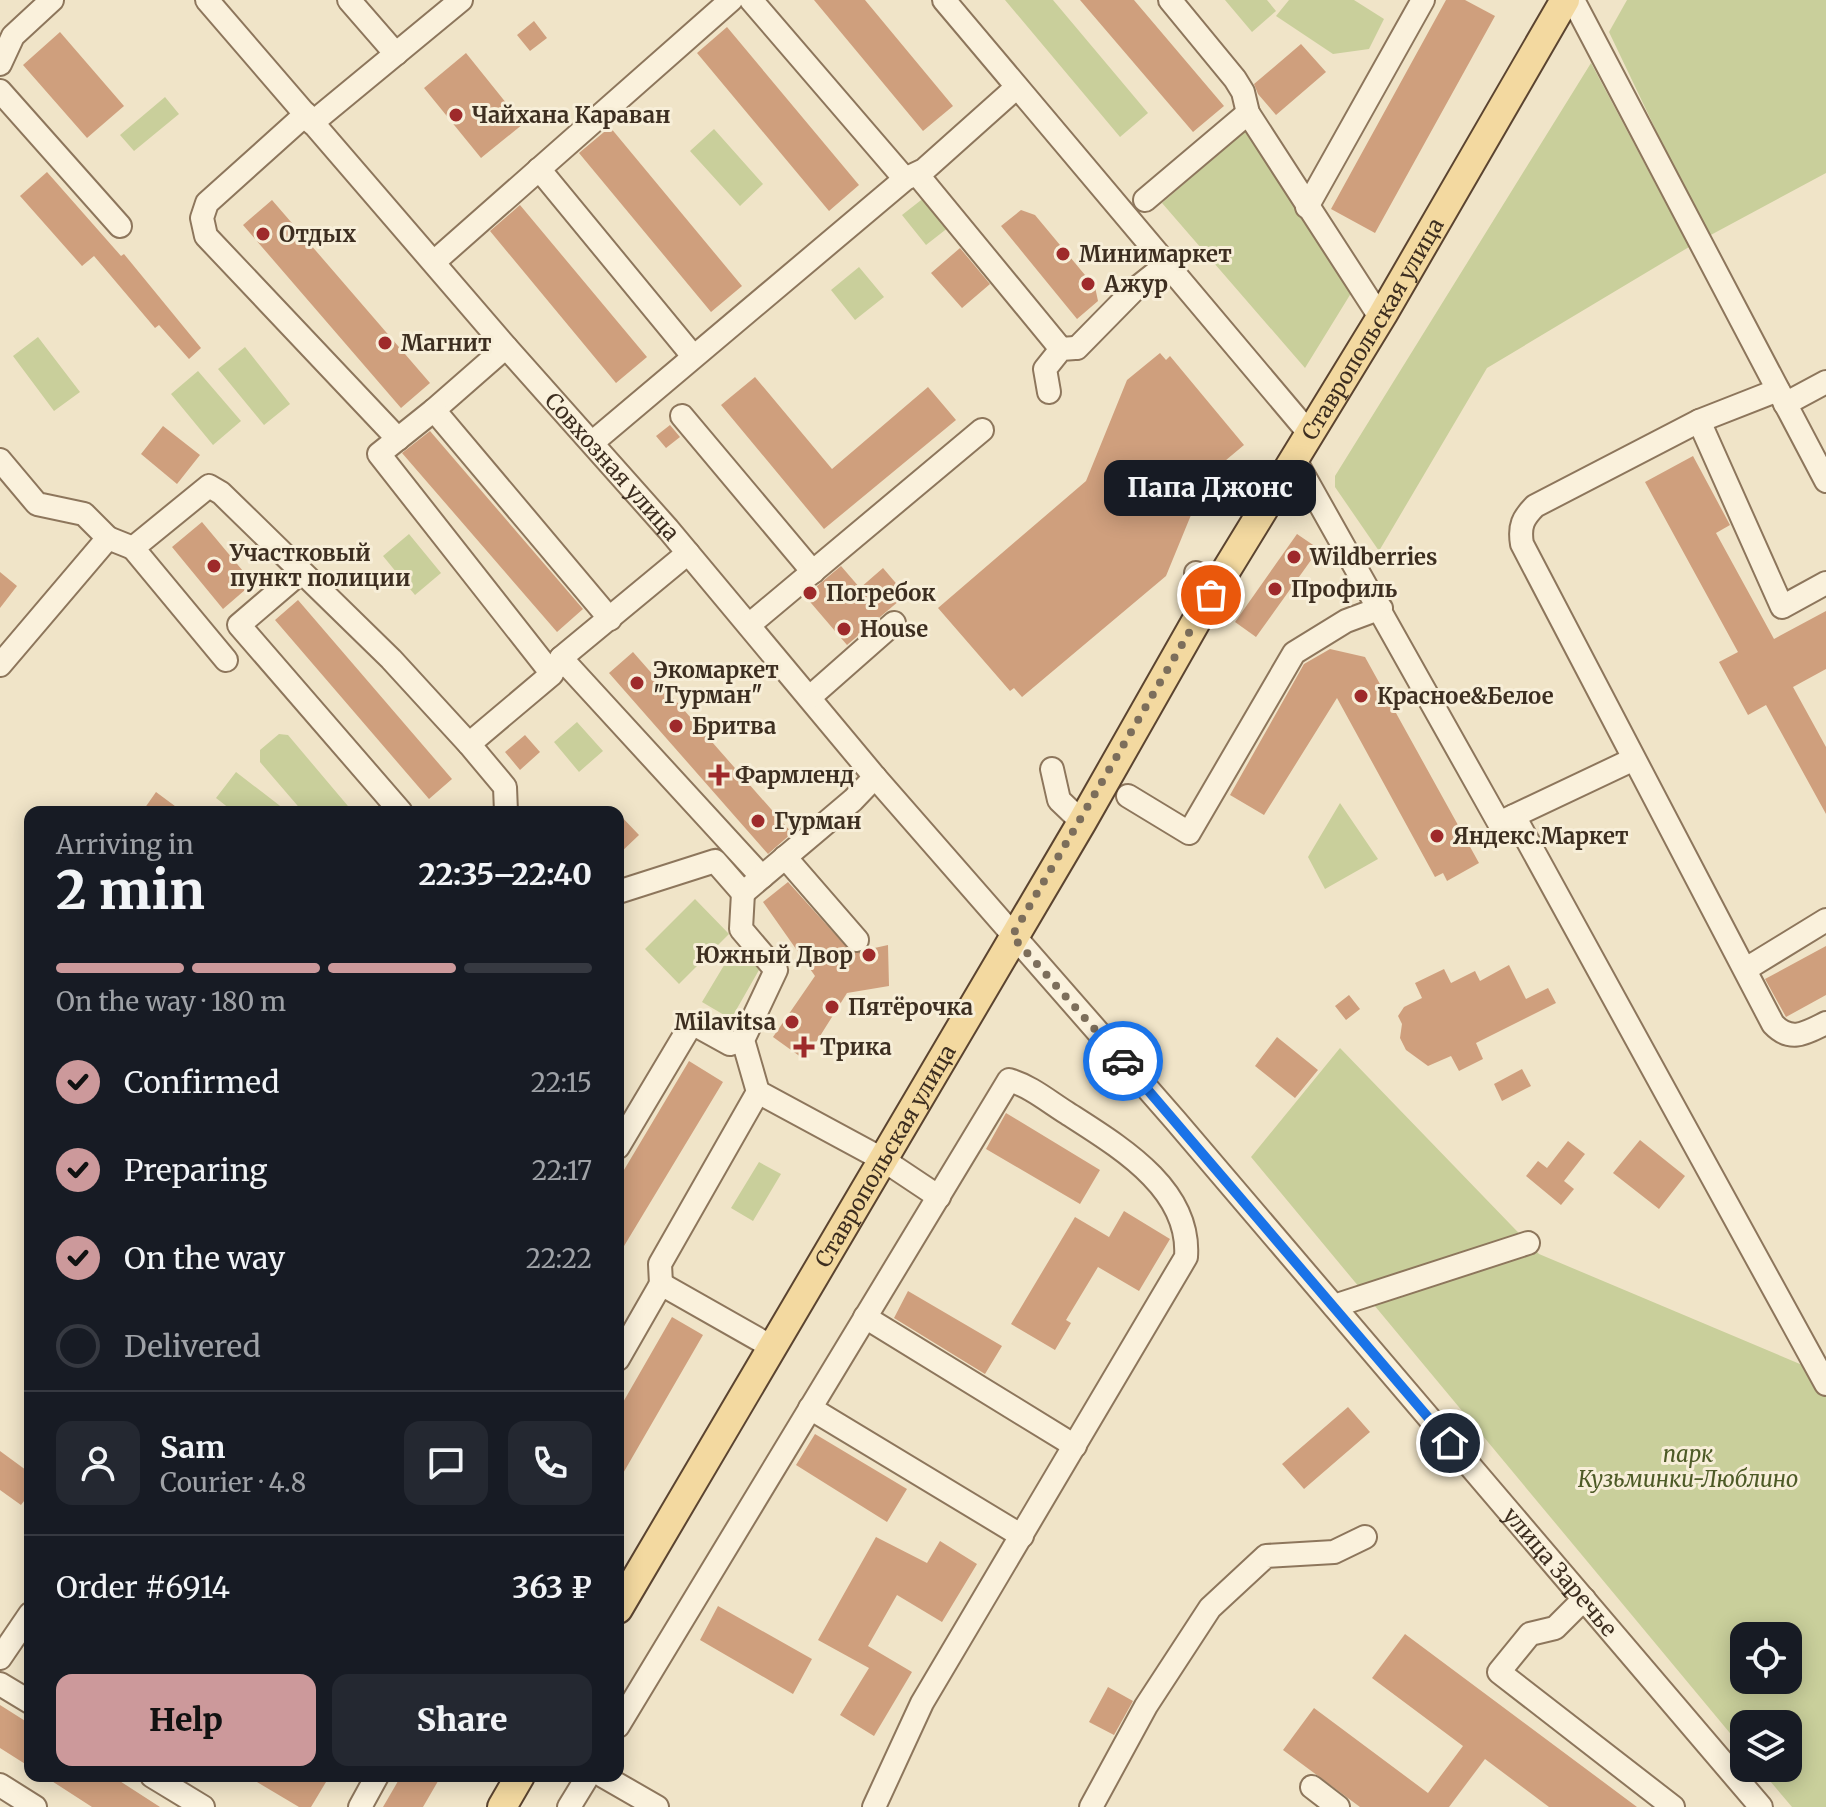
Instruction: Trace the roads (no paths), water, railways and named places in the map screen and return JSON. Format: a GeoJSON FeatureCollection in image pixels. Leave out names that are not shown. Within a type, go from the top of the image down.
{"type":"FeatureCollection","features":[{"type":"Feature","properties":{"kind":"main road","name":"Ставропольская улица"},"geometry":{"type":"LineString","coordinates":[[624,1590],[772,1347],[1082,822],[1203,584],[1294,458],[1565,0]]}},
{"type":"Feature","properties":{"kind":"main road"},"geometry":{"type":"LineString","coordinates":[[502,1807],[517,1782]]}},
{"type":"Feature","properties":{"kind":"street"},"geometry":{"type":"LineString","coordinates":[[0,64],[5,34],[52,0]]}},
{"type":"Feature","properties":{"kind":"street","name":"Совхозная улица"},"geometry":{"type":"LineString","coordinates":[[207,0],[506,347],[593,442],[1012,936]]}},
{"type":"Feature","properties":{"kind":"street"},"geometry":{"type":"LineString","coordinates":[[349,0],[396,54]]}},
{"type":"Feature","properties":{"kind":"street"},"geometry":{"type":"LineString","coordinates":[[398,439],[206,236],[202,218],[207,203],[309,118],[396,54],[461,0]]}},
{"type":"Feature","properties":{"kind":"street"},"geometry":{"type":"LineString","coordinates":[[434,262],[697,34],[731,0]]}},
{"type":"Feature","properties":{"kind":"street"},"geometry":{"type":"LineString","coordinates":[[751,0],[1074,350]]}},
{"type":"Feature","properties":{"kind":"street"},"geometry":{"type":"LineString","coordinates":[[944,0],[1309,433]]}},
{"type":"Feature","properties":{"kind":"street"},"geometry":{"type":"LineString","coordinates":[[1170,0],[1235,79],[1243,92],[1248,113],[1380,317]]}},
{"type":"Feature","properties":{"kind":"street"},"geometry":{"type":"LineString","coordinates":[[1573,0],[1826,481]]}},
{"type":"Feature","properties":{"kind":"street"},"geometry":{"type":"LineString","coordinates":[[1307,207],[1416,3]]}},
{"type":"Feature","properties":{"kind":"street"},"geometry":{"type":"LineString","coordinates":[[593,442],[1017,87]]}},
{"type":"Feature","properties":{"kind":"street"},"geometry":{"type":"LineString","coordinates":[[0,91],[120,226]]}},
{"type":"Feature","properties":{"kind":"street"},"geometry":{"type":"LineString","coordinates":[[1145,200],[1248,113]]}},
{"type":"Feature","properties":{"kind":"street"},"geometry":{"type":"LineString","coordinates":[[539,169],[693,356]]}},
{"type":"Feature","properties":{"kind":"street"},"geometry":{"type":"LineString","coordinates":[[1049,392],[1045,369],[1074,350],[1133,291],[1167,264]]}},
{"type":"Feature","properties":{"kind":"street"},"geometry":{"type":"LineString","coordinates":[[506,347],[379,454],[557,666],[762,877]]}},
{"type":"Feature","properties":{"kind":"street"},"geometry":{"type":"LineString","coordinates":[[1826,382],[1699,421],[1535,506],[1522,521],[1520,530],[1522,544],[1632,760],[1780,1031],[1802,1035],[1826,1023]]}},
{"type":"Feature","properties":{"kind":"street"},"geometry":{"type":"LineString","coordinates":[[434,410],[610,619]]}},
{"type":"Feature","properties":{"kind":"street"},"geometry":{"type":"LineString","coordinates":[[682,416],[813,572]]}},
{"type":"Feature","properties":{"kind":"street"},"geometry":{"type":"LineString","coordinates":[[1699,421],[1782,607],[1826,583]]}},
{"type":"Feature","properties":{"kind":"street"},"geometry":{"type":"LineString","coordinates":[[749,625],[982,430]]}},
{"type":"Feature","properties":{"kind":"street"},"geometry":{"type":"LineString","coordinates":[[1294,458],[1381,608],[1499,823],[1632,760]]}},
{"type":"Feature","properties":{"kind":"street"},"geometry":{"type":"LineString","coordinates":[[0,460],[37,504],[84,514],[108,538],[133,548],[226,660]]}},
{"type":"Feature","properties":{"kind":"street"},"geometry":{"type":"LineString","coordinates":[[133,548],[209,486],[391,659],[505,787],[506,806]]}},
{"type":"Feature","properties":{"kind":"street"},"geometry":{"type":"LineString","coordinates":[[0,665],[108,538]]}},
{"type":"Feature","properties":{"kind":"street"},"geometry":{"type":"LineString","coordinates":[[469,744],[688,553]]}},
{"type":"Feature","properties":{"kind":"street"},"geometry":{"type":"LineString","coordinates":[[301,572],[239,625],[396,806]]}},
{"type":"Feature","properties":{"kind":"street"},"geometry":{"type":"LineString","coordinates":[[1128,796],[1189,833],[1294,653],[1346,621],[1381,608]]}},
{"type":"Feature","properties":{"kind":"street"},"geometry":{"type":"LineString","coordinates":[[810,697],[894,623]]}},
{"type":"Feature","properties":{"kind":"street"},"geometry":{"type":"LineString","coordinates":[[1052,769],[1059,800],[1082,822]]}},
{"type":"Feature","properties":{"kind":"street"},"geometry":{"type":"LineString","coordinates":[[743,893],[875,777]]}},
{"type":"Feature","properties":{"kind":"street"},"geometry":{"type":"LineString","coordinates":[[1514,816],[1826,1384]]}},
{"type":"Feature","properties":{"kind":"street"},"geometry":{"type":"LineString","coordinates":[[785,857],[857,940]]}},
{"type":"Feature","properties":{"kind":"street"},"geometry":{"type":"LineString","coordinates":[[624,890],[715,861],[743,893],[741,929],[776,970],[743,1040],[758,1092],[882,1159],[939,1197]]}},
{"type":"Feature","properties":{"kind":"street"},"geometry":{"type":"LineString","coordinates":[[1746,969],[1826,920]]}},
{"type":"Feature","properties":{"kind":"street","name":"улица Заречье"},"geometry":{"type":"LineString","coordinates":[[1012,936],[1334,1306],[1761,1807]]}},
{"type":"Feature","properties":{"kind":"street"},"geometry":{"type":"LineString","coordinates":[[624,1137],[692,1023],[730,1044],[743,1040]]}},
{"type":"Feature","properties":{"kind":"street"},"geometry":{"type":"LineString","coordinates":[[624,1716],[1009,1080],[1020,1083],[1127,1152],[1160,1184],[1188,1233],[1186,1257],[922,1703],[874,1807]]}},
{"type":"Feature","properties":{"kind":"street"},"geometry":{"type":"LineString","coordinates":[[624,1341],[661,1284],[660,1264],[758,1092]]}},
{"type":"Feature","properties":{"kind":"street"},"geometry":{"type":"LineString","coordinates":[[1334,1306],[1528,1243]]}},
{"type":"Feature","properties":{"kind":"street"},"geometry":{"type":"LineString","coordinates":[[661,1284],[772,1347]]}},
{"type":"Feature","properties":{"kind":"street"},"geometry":{"type":"LineString","coordinates":[[865,1317],[1075,1446]]}},
{"type":"Feature","properties":{"kind":"street"},"geometry":{"type":"LineString","coordinates":[[810,1408],[1022,1536]]}},
{"type":"Feature","properties":{"kind":"street"},"geometry":{"type":"LineString","coordinates":[[1091,1807],[1146,1706],[1210,1608],[1266,1556],[1334,1552],[1365,1537]]}},
{"type":"Feature","properties":{"kind":"street"},"geometry":{"type":"LineString","coordinates":[[1584,1599],[1555,1628],[1530,1634],[1499,1672],[1673,1807]]}},
{"type":"Feature","properties":{"kind":"street"},"geometry":{"type":"LineString","coordinates":[[0,1658],[24,1623]]}},
{"type":"Feature","properties":{"kind":"street"},"geometry":{"type":"LineString","coordinates":[[0,1684],[24,1698]]}},
{"type":"Feature","properties":{"kind":"street"},"geometry":{"type":"LineString","coordinates":[[162,1782],[203,1807]]}},
{"type":"Feature","properties":{"kind":"street"},"geometry":{"type":"LineString","coordinates":[[360,1807],[374,1782]]}},
{"type":"Feature","properties":{"kind":"street"},"geometry":{"type":"LineString","coordinates":[[569,1807],[584,1782]]}},
{"type":"Feature","properties":{"kind":"street"},"geometry":{"type":"LineString","coordinates":[[613,1782],[657,1807]]}},
{"type":"Feature","properties":{"kind":"street"},"geometry":{"type":"LineString","coordinates":[[0,1785],[35,1807]]}},
{"type":"Feature","properties":{"kind":"street"},"geometry":{"type":"LineString","coordinates":[[1312,1787],[1338,1807]]}},
{"type":"Feature","properties":{"kind":"place","name":"Чайхана Караван"},"geometry":{"type":"Point","coordinates":[456,115]}},
{"type":"Feature","properties":{"kind":"place","name":"Отдых"},"geometry":{"type":"Point","coordinates":[263,234]}},
{"type":"Feature","properties":{"kind":"place","name":"Минимаркет"},"geometry":{"type":"Point","coordinates":[1063,254]}},
{"type":"Feature","properties":{"kind":"place","name":"Ажур"},"geometry":{"type":"Point","coordinates":[1088,284]}},
{"type":"Feature","properties":{"kind":"place","name":"Магнит"},"geometry":{"type":"Point","coordinates":[385,343]}},
{"type":"Feature","properties":{"kind":"place","name":"Wildberries"},"geometry":{"type":"Point","coordinates":[1294,557]}},
{"type":"Feature","properties":{"kind":"place","name":"Участковый пункт полиции"},"geometry":{"type":"Point","coordinates":[214,566]}},
{"type":"Feature","properties":{"kind":"place","name":"Профиль"},"geometry":{"type":"Point","coordinates":[1275,589]}},
{"type":"Feature","properties":{"kind":"place","name":"Погребок"},"geometry":{"type":"Point","coordinates":[810,593]}},
{"type":"Feature","properties":{"kind":"place","name":"Папа Джонс"},"geometry":{"type":"Point","coordinates":[1211,595]}},
{"type":"Feature","properties":{"kind":"place","name":"House"},"geometry":{"type":"Point","coordinates":[844,629]}},
{"type":"Feature","properties":{"kind":"place","name":"Экомаркет \"Гурман\""},"geometry":{"type":"Point","coordinates":[637,683]}},
{"type":"Feature","properties":{"kind":"place","name":"Красное&Белое"},"geometry":{"type":"Point","coordinates":[1361,696]}},
{"type":"Feature","properties":{"kind":"place","name":"Бритва"},"geometry":{"type":"Point","coordinates":[676,726]}},
{"type":"Feature","properties":{"kind":"place","name":"Фармленд"},"geometry":{"type":"Point","coordinates":[719,775]}},
{"type":"Feature","properties":{"kind":"place","name":"Гурман"},"geometry":{"type":"Point","coordinates":[758,821]}},
{"type":"Feature","properties":{"kind":"place","name":"Яндекс.Маркет"},"geometry":{"type":"Point","coordinates":[1437,836]}},
{"type":"Feature","properties":{"kind":"place","name":"Южный Двор"},"geometry":{"type":"Point","coordinates":[869,955]}},
{"type":"Feature","properties":{"kind":"place","name":"Пятёрочка"},"geometry":{"type":"Point","coordinates":[832,1007]}},
{"type":"Feature","properties":{"kind":"place","name":"Milavitsa"},"geometry":{"type":"Point","coordinates":[792,1022]}},
{"type":"Feature","properties":{"kind":"place","name":"Трика"},"geometry":{"type":"Point","coordinates":[804,1047]}},
{"type":"Feature","properties":{"kind":"park label","name":"парк Кузьминки-Люблино"},"geometry":{"type":"Point","coordinates":[1688,1466]}}]}
